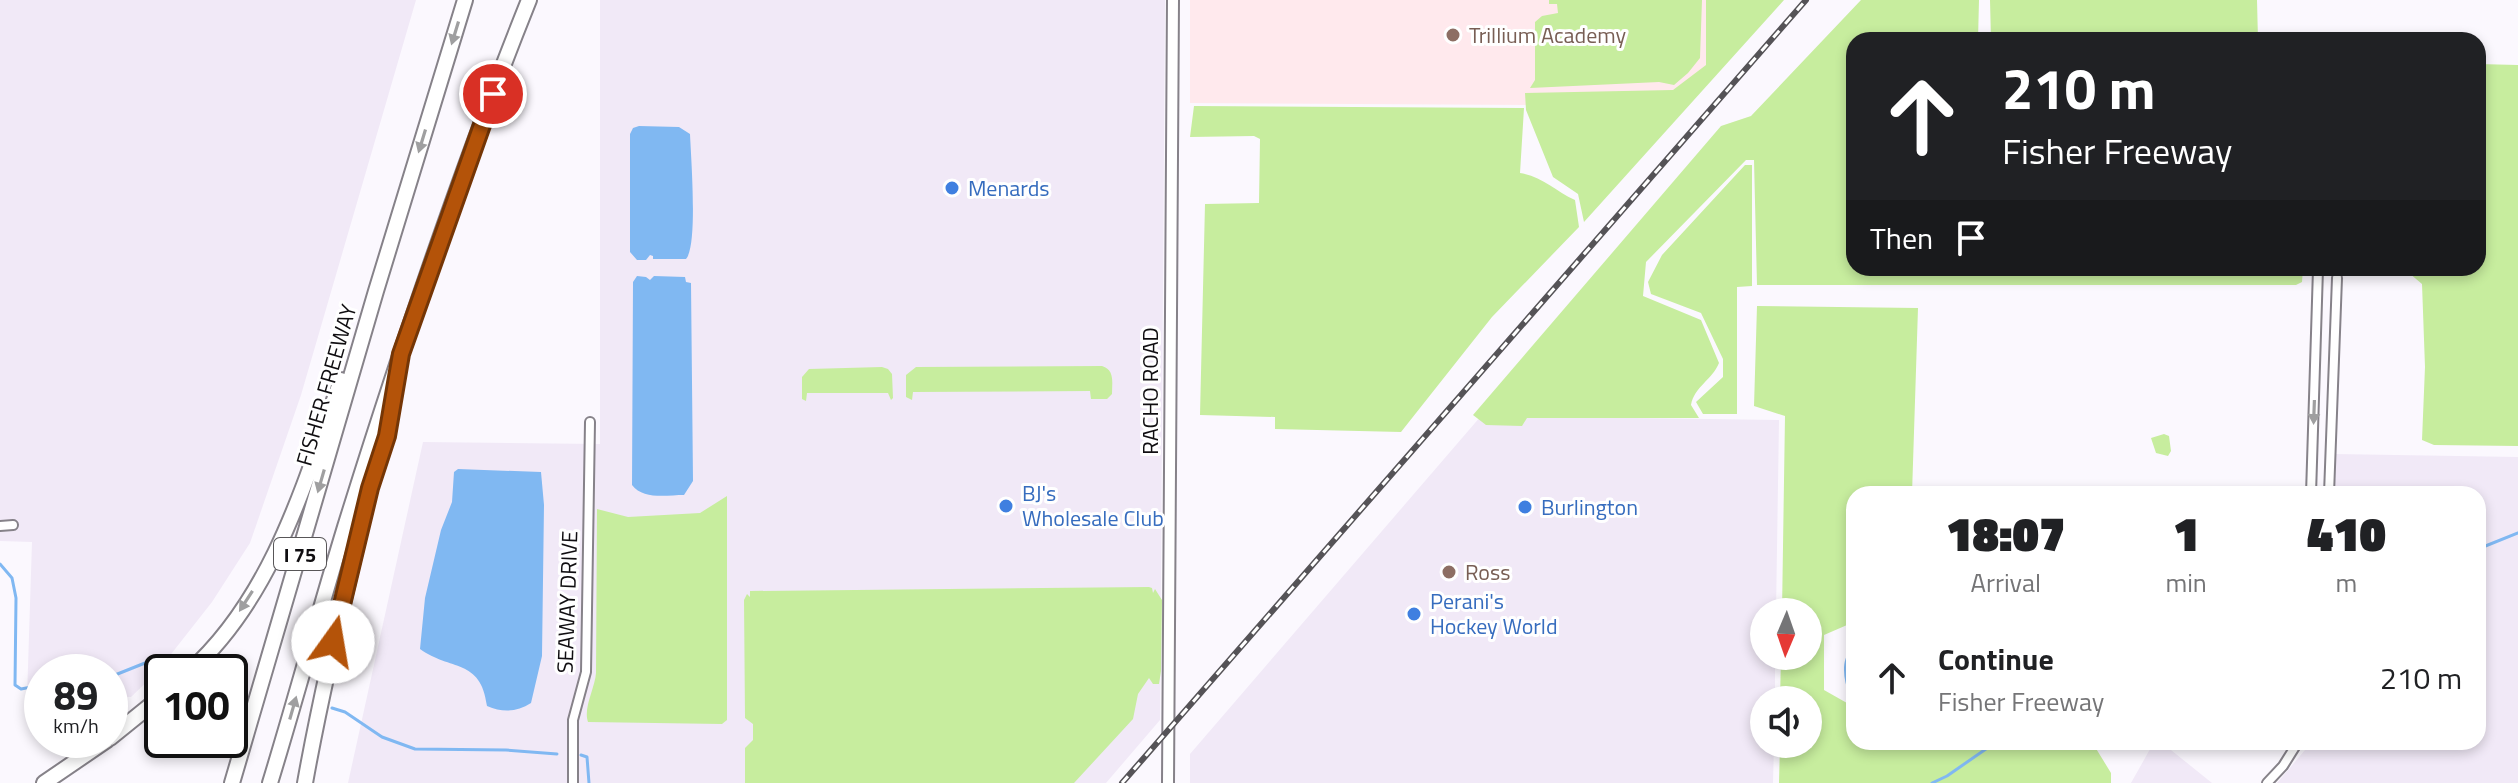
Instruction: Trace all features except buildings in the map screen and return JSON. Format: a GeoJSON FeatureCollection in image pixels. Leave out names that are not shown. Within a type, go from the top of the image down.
{"type":"FeatureCollection","features":[{"type":"Feature","properties":{"kind":"highway","name":"FISHER FREEWAY"},"geometry":{"type":"LineString","coordinates":[[232,783],[465,0]]}},
{"type":"Feature","properties":{"kind":"highway","name":"I 75"},"geometry":{"type":"LineString","coordinates":[[270,783],[344,529],[401,354],[503,64],[529,0]]}},
{"type":"Feature","properties":{"kind":"highway"},"geometry":{"type":"LineString","coordinates":[[205,654],[230,625],[285,534],[346,368],[366,325]]}},
{"type":"Feature","properties":{"kind":"highway"},"geometry":{"type":"LineString","coordinates":[[305,783],[337,627],[370,488],[387,436],[401,354]]}},
{"type":"Feature","properties":{"kind":"highway"},"geometry":{"type":"LineString","coordinates":[[128,724],[144,711]]}},
{"type":"Feature","properties":{"kind":"highway"},"geometry":{"type":"LineString","coordinates":[[44,783],[81,758]]}},
{"type":"Feature","properties":{"kind":"street","name":"RACHO ROAD"},"geometry":{"type":"LineString","coordinates":[[1168,783],[1173,0]]}},
{"type":"Feature","properties":{"kind":"street"},"geometry":{"type":"LineString","coordinates":[[2311,486],[2318,276]]}},
{"type":"Feature","properties":{"kind":"street"},"geometry":{"type":"LineString","coordinates":[[2329,486],[2337,278]]}},
{"type":"Feature","properties":{"kind":"street"},"geometry":{"type":"LineString","coordinates":[[2317,306],[2336,306]]}},
{"type":"Feature","properties":{"kind":"street"},"geometry":{"type":"LineString","coordinates":[[2315,376],[2333,377]]}},
{"type":"Feature","properties":{"kind":"street","name":"SEAWAY DRIVE"},"geometry":{"type":"LineString","coordinates":[[573,783],[573,720],[586,672],[590,422]]}},
{"type":"Feature","properties":{"kind":"street"},"geometry":{"type":"LineString","coordinates":[[0,526],[13,525]]}},
{"type":"Feature","properties":{"kind":"street"},"geometry":{"type":"LineString","coordinates":[[2267,783],[2293,750]]}},
{"type":"Feature","properties":{"kind":"shaded area"},"geometry":{"type":"Polygon","coordinates":[[[0,0],[416,0],[301,395],[250,543],[212,602],[171,654],[144,654],[144,684],[128,697],[128,654],[28,654],[32,542],[0,541],[0,0]]]}},
{"type":"Feature","properties":{"kind":"shaded area"},"geometry":{"type":"Polygon","coordinates":[[[600,0],[1165,0],[1160,720],[1106,783],[348,783],[423,442],[600,444],[600,0]]]}},
{"type":"Feature","properties":{"kind":"shaded area","name":"Trillium Academy"},"geometry":{"type":"Polygon","coordinates":[[[1190,0],[1717,0],[1716,71],[1683,106],[1190,103],[1190,0]]]}},
{"type":"Feature","properties":{"kind":"shaded area"},"geometry":{"type":"Polygon","coordinates":[[[1481,416],[1779,420],[1776,598],[1750,598],[1750,670],[1775,670],[1775,686],[1750,686],[1750,758],[1774,758],[1773,783],[1190,783],[1190,754],[1481,416]]]}},
{"type":"Feature","properties":{"kind":"shaded area"},"geometry":{"type":"Polygon","coordinates":[[[2335,454],[2518,457],[2518,783],[2277,783],[2305,750],[2486,750],[2486,486],[2334,486],[2335,454]]]}},
{"type":"Feature","properties":{"kind":"shaded area"},"geometry":{"type":"Polygon","coordinates":[[[2150,750],[2171,750],[2212,783],[2131,783],[2150,750]]]}},
{"type":"Feature","properties":{"kind":"green space"},"geometry":{"type":"Polygon","coordinates":[[[1549,0],[1702,0],[1700,58],[1674,85],[1659,82],[1530,88],[1535,80],[1535,22],[1542,16],[1558,13],[1557,4],[1549,4],[1549,0]]]}},
{"type":"Feature","properties":{"kind":"green space"},"geometry":{"type":"Polygon","coordinates":[[[1706,0],[1784,0],[1584,222],[1578,194],[1553,177],[1526,110],[1525,93],[1673,90],[1706,65],[1706,0]]]}},
{"type":"Feature","properties":{"kind":"green space"},"geometry":{"type":"Polygon","coordinates":[[[1861,0],[1979,0],[1978,32],[1846,32],[1846,276],[2302,276],[2302,282],[2296,285],[1757,285],[1754,160],[1746,160],[1646,262],[1643,296],[1701,320],[1719,363],[1693,399],[1691,405],[1699,418],[1527,418],[1522,426],[1486,425],[1473,415],[1721,126],[1751,116],[1861,0]]]}},
{"type":"Feature","properties":{"kind":"green space"},"geometry":{"type":"Polygon","coordinates":[[[1990,0],[2257,0],[2258,32],[1991,32],[1990,0]]]}},
{"type":"Feature","properties":{"kind":"green space"},"geometry":{"type":"Polygon","coordinates":[[[2486,64],[2518,65],[2518,446],[2434,445],[2422,440],[2425,367],[2422,284],[2413,276],[2486,276],[2486,64]]]}},
{"type":"Feature","properties":{"kind":"green space"},"geometry":{"type":"Polygon","coordinates":[[[1194,106],[1524,108],[1520,173],[1542,180],[1575,200],[1579,227],[1492,317],[1401,432],[1275,429],[1275,417],[1200,415],[1205,204],[1259,203],[1260,139],[1254,136],[1190,137],[1194,106]]]}},
{"type":"Feature","properties":{"kind":"green space"},"geometry":{"type":"Polygon","coordinates":[[[1745,165],[1752,165],[1752,286],[1737,287],[1737,414],[1703,414],[1696,402],[1723,377],[1723,359],[1701,313],[1651,294],[1648,282],[1662,255],[1745,165]]]}},
{"type":"Feature","properties":{"kind":"green space"},"geometry":{"type":"Polygon","coordinates":[[[1757,306],[1918,308],[1912,486],[1846,486],[1846,625],[1824,635],[1824,690],[1846,702],[1846,750],[2097,750],[2111,773],[2111,783],[1779,783],[1780,758],[1822,758],[1822,686],[1780,686],[1781,670],[1822,670],[1822,598],[1782,598],[1785,416],[1754,406],[1757,306]]]}},
{"type":"Feature","properties":{"kind":"green space"},"geometry":{"type":"Polygon","coordinates":[[[1102,366],[1109,370],[1112,377],[1112,394],[1107,399],[1091,399],[1090,391],[913,392],[912,400],[906,397],[906,375],[916,367],[1102,366]]]}},
{"type":"Feature","properties":{"kind":"green space"},"geometry":{"type":"Polygon","coordinates":[[[882,367],[892,374],[891,400],[888,393],[807,393],[806,401],[802,399],[802,377],[809,369],[882,367]]]}},
{"type":"Feature","properties":{"kind":"green space"},"geometry":{"type":"Polygon","coordinates":[[[2164,434],[2169,436],[2171,451],[2168,456],[2156,453],[2151,438],[2164,434]]]}},
{"type":"Feature","properties":{"kind":"green space"},"geometry":{"type":"Polygon","coordinates":[[[727,496],[727,720],[722,724],[588,722],[587,711],[596,673],[597,509],[628,517],[700,513],[727,496]]]}},
{"type":"Feature","properties":{"kind":"green space"},"geometry":{"type":"Polygon","coordinates":[[[1149,587],[1153,593],[1155,589],[1162,600],[1159,684],[1153,684],[1149,678],[1138,694],[1133,719],[1074,783],[745,783],[745,748],[753,740],[753,724],[745,718],[744,600],[747,594],[750,597],[750,591],[1149,587]]]}},
{"type":"Feature","properties":{"kind":"water"},"geometry":{"type":"Polygon","coordinates":[[[679,127],[690,134],[693,220],[690,251],[686,259],[653,259],[650,255],[646,260],[637,260],[630,252],[630,134],[633,128],[679,127]]]}},
{"type":"Feature","properties":{"kind":"water"},"geometry":{"type":"Polygon","coordinates":[[[637,276],[650,280],[654,276],[685,277],[686,282],[691,283],[693,481],[684,495],[649,495],[632,485],[633,282],[637,276]]]}},
{"type":"Feature","properties":{"kind":"water"},"geometry":{"type":"Polygon","coordinates":[[[458,469],[541,472],[544,505],[542,656],[531,703],[515,710],[487,706],[484,691],[471,673],[420,649],[425,598],[441,530],[452,502],[454,472],[458,469]]]}},
{"type":"Feature","properties":{"kind":"waterway"},"geometry":{"type":"LineString","coordinates":[[2486,546],[2518,533]]}},
{"type":"Feature","properties":{"kind":"waterway"},"geometry":{"type":"LineString","coordinates":[[0,564],[12,578],[16,598],[15,685],[24,688]]}},
{"type":"Feature","properties":{"kind":"waterway"},"geometry":{"type":"LineString","coordinates":[[128,670],[144,663]]}},
{"type":"Feature","properties":{"kind":"waterway"},"geometry":{"type":"LineString","coordinates":[[332,708],[345,712],[382,737],[415,749],[557,754]]}},
{"type":"Feature","properties":{"kind":"waterway"},"geometry":{"type":"LineString","coordinates":[[1932,783],[1984,750]]}},
{"type":"Feature","properties":{"kind":"waterway"},"geometry":{"type":"LineString","coordinates":[[581,755],[587,757],[589,783]]}},
{"type":"Feature","properties":{"kind":"railway"},"geometry":{"type":"LineString","coordinates":[[1122,783],[1806,0]]}},
{"type":"Feature","properties":{"kind":"place","name":"Trillium Academy"},"geometry":{"type":"Point","coordinates":[1453,35]}},
{"type":"Feature","properties":{"kind":"place","name":"Menards"},"geometry":{"type":"Point","coordinates":[952,188]}},
{"type":"Feature","properties":{"kind":"place","name":"BJ's Wholesale Club"},"geometry":{"type":"Point","coordinates":[1006,506]}},
{"type":"Feature","properties":{"kind":"place","name":"Burlington"},"geometry":{"type":"Point","coordinates":[1525,507]}},
{"type":"Feature","properties":{"kind":"place","name":"Ross"},"geometry":{"type":"Point","coordinates":[1449,572]}},
{"type":"Feature","properties":{"kind":"place","name":"Perani's Hockey World"},"geometry":{"type":"Point","coordinates":[1414,614]}},
{"type":"Feature","properties":{"kind":"route"},"geometry":{"type":"LineString","coordinates":[[333,642],[370,488],[387,436],[401,354],[493,94]]}}]}
